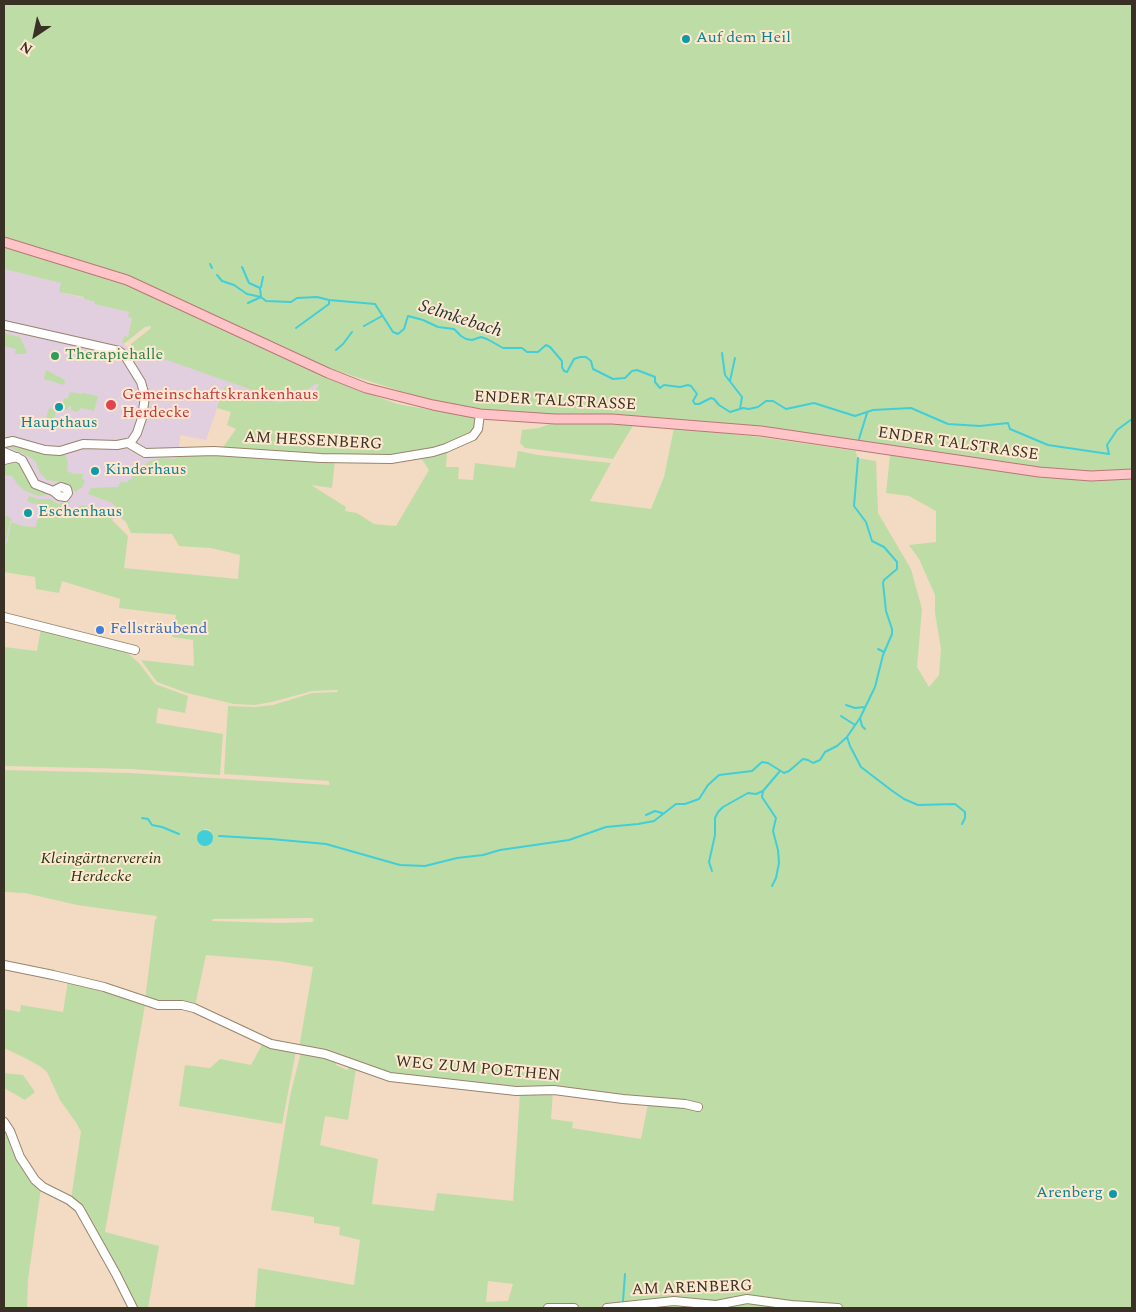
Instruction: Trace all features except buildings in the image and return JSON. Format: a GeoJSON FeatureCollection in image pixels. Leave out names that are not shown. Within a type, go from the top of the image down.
{"type":"FeatureCollection","features":[{"type":"Feature","properties":{"kind":"main road","name":"ENDER TALSTRASSE"},"geometry":{"type":"LineString","coordinates":[[4,242],[126,280],[328,373],[366,388],[400,398],[480,414],[554,419],[612,420],[761,431],[1039,472],[1091,476],[1132,474]]}},
{"type":"Feature","properties":{"kind":"street"},"geometry":{"type":"LineString","coordinates":[[4,325],[119,351],[125,356],[141,382],[145,396],[142,418],[137,432],[128,443]]}},
{"type":"Feature","properties":{"kind":"street","name":"AM HESSENBERG"},"geometry":{"type":"LineString","coordinates":[[4,443],[13,442],[45,450],[60,450],[83,444],[122,445],[128,443],[145,453],[214,451],[321,458],[391,459],[433,452],[473,436],[478,429],[480,414]]}},
{"type":"Feature","properties":{"kind":"street"},"geometry":{"type":"LineString","coordinates":[[4,452],[17,457],[23,462],[35,484],[53,491]]}},
{"type":"Feature","properties":{"kind":"street"},"geometry":{"type":"LineString","coordinates":[[4,460],[17,457]]}},
{"type":"Feature","properties":{"kind":"street"},"geometry":{"type":"LineString","coordinates":[[4,617],[135,650]]}},
{"type":"Feature","properties":{"kind":"street","name":"WEG ZUM POETHEN"},"geometry":{"type":"LineString","coordinates":[[4,965],[53,974],[104,987],[158,1005],[182,1005],[194,1008],[271,1044],[324,1054],[390,1077],[516,1091],[554,1090],[622,1100],[685,1104],[698,1107]]}},
{"type":"Feature","properties":{"kind":"street"},"geometry":{"type":"LineString","coordinates":[[4,1122],[10,1131],[20,1157],[35,1180],[43,1187],[69,1200],[79,1208],[133,1308]]}},
{"type":"Feature","properties":{"kind":"street","name":"AM ARENBERG"},"geometry":{"type":"LineString","coordinates":[[607,1308],[674,1301],[716,1305],[747,1299],[791,1305],[838,1308]]}},
{"type":"Feature","properties":{"kind":"street"},"geometry":{"type":"LineString","coordinates":[[548,1308],[574,1308]]}},
{"type":"Feature","properties":{"kind":"shaded area","name":"Gemeinschaftskrankenhaus Herdecke"},"geometry":{"type":"Polygon","coordinates":[[[4,269],[62,283],[60,292],[84,298],[95,302],[95,304],[129,312],[132,318],[128,337],[122,343],[134,353],[315,383],[319,386],[311,396],[283,402],[271,401],[225,386],[206,440],[180,435],[176,459],[126,522],[119,517],[112,520],[110,513],[107,515],[72,510],[62,513],[49,513],[39,517],[36,527],[23,526],[11,522],[7,543],[4,543],[4,269]]]}},
{"type":"Feature","properties":{"kind":"green space"},"geometry":{"type":"Polygon","coordinates":[[[4,4],[1132,4],[1132,471],[1090,474],[999,463],[760,426],[658,418],[481,411],[435,402],[331,369],[128,276],[4,237],[4,4]]]}},
{"type":"Feature","properties":{"kind":"green space"},"geometry":{"type":"Polygon","coordinates":[[[4,247],[125,284],[326,377],[364,392],[398,404],[476,418],[477,429],[472,436],[445,447],[389,458],[221,450],[236,429],[227,425],[231,412],[217,408],[225,386],[256,398],[283,402],[311,396],[319,385],[315,384],[301,395],[272,397],[167,360],[134,353],[131,349],[131,344],[151,328],[150,326],[145,327],[122,344],[124,336],[128,337],[132,318],[128,317],[129,312],[94,304],[95,302],[84,299],[84,297],[59,292],[61,283],[4,269],[4,247]]]}},
{"type":"Feature","properties":{"kind":"green space"},"geometry":{"type":"Polygon","coordinates":[[[4,333],[20,337],[27,352],[25,354],[15,354],[16,349],[4,346],[4,333]]]}},
{"type":"Feature","properties":{"kind":"green space"},"geometry":{"type":"Polygon","coordinates":[[[46,370],[65,380],[64,385],[44,379],[46,370]]]}},
{"type":"Feature","properties":{"kind":"green space"},"geometry":{"type":"Polygon","coordinates":[[[70,392],[98,396],[94,411],[81,408],[77,412],[71,410],[71,406],[69,406],[68,410],[61,408],[64,398],[68,399],[70,392]]]}},
{"type":"Feature","properties":{"kind":"green space"},"geometry":{"type":"Polygon","coordinates":[[[49,408],[56,410],[53,425],[45,423],[49,408]]]}},
{"type":"Feature","properties":{"kind":"green space"},"geometry":{"type":"Polygon","coordinates":[[[555,422],[634,424],[613,459],[525,448],[520,443],[522,430],[539,428],[555,422]]]}},
{"type":"Feature","properties":{"kind":"green space","name":"Kleingärtnerverein Herdecke"},"geometry":{"type":"Polygon","coordinates":[[[674,428],[760,437],[856,451],[857,458],[876,461],[878,513],[911,569],[922,609],[917,667],[929,687],[939,675],[941,649],[935,613],[935,595],[919,559],[909,545],[936,542],[936,511],[909,496],[886,493],[890,455],[1006,471],[1090,477],[1132,475],[1132,1308],[850,1308],[799,1304],[795,1308],[773,1306],[773,1308],[255,1308],[258,1268],[354,1285],[360,1240],[339,1235],[340,1227],[314,1223],[314,1217],[271,1210],[290,1096],[301,1052],[337,1060],[336,1065],[347,1070],[350,1066],[356,1069],[348,1120],[325,1116],[320,1145],[378,1159],[372,1204],[434,1211],[437,1193],[513,1201],[520,1093],[553,1091],[551,1119],[573,1122],[572,1128],[641,1139],[648,1104],[697,1109],[698,1105],[569,1089],[509,1088],[390,1075],[325,1053],[299,1048],[313,967],[278,961],[206,955],[195,1006],[145,1000],[156,916],[77,905],[25,893],[4,892],[4,770],[131,773],[329,785],[329,781],[224,774],[228,706],[255,707],[273,705],[312,693],[337,692],[338,690],[312,691],[255,705],[234,704],[187,693],[157,682],[141,660],[194,666],[193,640],[172,637],[176,615],[119,608],[120,599],[62,581],[59,593],[36,589],[35,577],[4,572],[4,543],[7,543],[11,522],[35,527],[39,517],[49,513],[62,513],[83,505],[107,515],[108,512],[110,513],[112,520],[128,536],[124,568],[238,579],[240,555],[211,548],[179,546],[172,534],[131,533],[126,522],[119,516],[116,506],[88,494],[91,488],[118,487],[121,482],[127,482],[135,475],[137,476],[141,468],[149,461],[162,458],[175,459],[176,453],[215,452],[335,460],[332,488],[311,485],[346,507],[345,511],[357,513],[374,524],[396,526],[429,470],[419,455],[447,450],[446,467],[459,467],[458,479],[473,480],[475,463],[515,468],[518,451],[611,463],[590,501],[651,509],[664,477],[674,428]],[[205,829],[197,838],[205,846],[210,845],[212,837],[210,830],[205,829]],[[312,918],[213,919],[212,921],[279,923],[312,922],[314,920],[312,918]],[[488,1281],[486,1302],[508,1301],[513,1284],[488,1281]]]}},
{"type":"Feature","properties":{"kind":"green space"},"geometry":{"type":"Polygon","coordinates":[[[10,444],[65,452],[68,463],[67,471],[74,474],[83,474],[82,479],[85,480],[82,488],[76,492],[65,483],[47,480],[40,473],[35,461],[30,457],[11,448],[4,448],[10,444]]]}},
{"type":"Feature","properties":{"kind":"green space"},"geometry":{"type":"Polygon","coordinates":[[[15,461],[20,463],[26,471],[32,486],[40,492],[50,494],[39,496],[27,492],[19,486],[12,476],[4,475],[4,462],[15,461]]]}},
{"type":"Feature","properties":{"kind":"green space"},"geometry":{"type":"Polygon","coordinates":[[[29,496],[38,499],[50,499],[58,504],[71,501],[59,509],[41,510],[41,507],[35,503],[27,501],[29,496]]]}},
{"type":"Feature","properties":{"kind":"green space"},"geometry":{"type":"Polygon","coordinates":[[[4,514],[12,519],[6,542],[4,541],[4,514]]]}},
{"type":"Feature","properties":{"kind":"green space"},"geometry":{"type":"Polygon","coordinates":[[[41,628],[125,651],[139,663],[155,684],[188,696],[185,713],[158,708],[156,723],[223,734],[220,775],[130,769],[4,766],[4,647],[37,651],[41,628]]]}},
{"type":"Feature","properties":{"kind":"green space"},"geometry":{"type":"Polygon","coordinates":[[[68,981],[104,990],[145,1005],[105,1232],[159,1246],[148,1308],[135,1308],[71,1199],[81,1132],[77,1124],[60,1100],[47,1072],[27,1059],[4,1048],[4,1009],[20,1012],[21,1005],[63,1012],[68,981]]]}},
{"type":"Feature","properties":{"kind":"green space"},"geometry":{"type":"Polygon","coordinates":[[[263,1043],[296,1051],[282,1124],[179,1106],[185,1065],[210,1068],[220,1059],[251,1065],[263,1043]]]}},
{"type":"Feature","properties":{"kind":"green space"},"geometry":{"type":"Polygon","coordinates":[[[4,1073],[23,1075],[35,1092],[25,1100],[4,1088],[4,1073]]]}},
{"type":"Feature","properties":{"kind":"green space"},"geometry":{"type":"Polygon","coordinates":[[[4,1128],[41,1188],[28,1280],[27,1308],[4,1308],[4,1128]]]}},
{"type":"Feature","properties":{"kind":"water"},"geometry":{"type":"Polygon","coordinates":[[[205,830],[213,838],[205,846],[197,838],[205,830]]]}},
{"type":"Feature","properties":{"kind":"waterway","name":"Selmkebach"},"geometry":{"type":"LineString","coordinates":[[210,264],[212,268]]}},
{"type":"Feature","properties":{"kind":"waterway"},"geometry":{"type":"LineString","coordinates":[[242,267],[249,283],[260,288],[261,297],[248,303]]}},
{"type":"Feature","properties":{"kind":"waterway","name":"Selmkebach"},"geometry":{"type":"LineString","coordinates":[[217,275],[222,281],[234,285],[247,294],[261,297],[266,301],[291,302],[297,298],[317,297],[329,300],[375,304],[393,332],[398,334],[404,329],[408,316],[438,327],[454,329],[466,339],[472,340],[481,337],[487,339],[503,348],[522,348],[527,352],[538,352],[546,345],[562,361],[564,371],[567,372],[574,359],[586,357],[591,361],[593,369],[613,379],[625,378],[632,371],[637,370],[655,377],[655,382],[660,388],[664,385],[691,386],[697,394],[693,401],[695,404],[711,398],[730,412],[743,408],[758,407],[766,401],[773,401],[786,409],[814,403],[855,416],[873,410],[911,408],[948,424],[980,426],[1008,423],[1010,429],[1048,445],[1109,454],[1107,445],[1117,430],[1132,419]]}},
{"type":"Feature","properties":{"kind":"waterway"},"geometry":{"type":"LineString","coordinates":[[261,287],[263,277]]}},
{"type":"Feature","properties":{"kind":"waterway"},"geometry":{"type":"LineString","coordinates":[[296,328],[329,304],[329,300]]}},
{"type":"Feature","properties":{"kind":"waterway"},"geometry":{"type":"LineString","coordinates":[[364,326],[382,316]]}},
{"type":"Feature","properties":{"kind":"waterway"},"geometry":{"type":"LineString","coordinates":[[336,350],[352,332]]}},
{"type":"Feature","properties":{"kind":"waterway"},"geometry":{"type":"LineString","coordinates":[[722,353],[725,375],[742,397],[740,409]]}},
{"type":"Feature","properties":{"kind":"waterway"},"geometry":{"type":"LineString","coordinates":[[730,381],[735,358]]}},
{"type":"Feature","properties":{"kind":"waterway"},"geometry":{"type":"LineString","coordinates":[[859,439],[867,413]]}},
{"type":"Feature","properties":{"kind":"waterway"},"geometry":{"type":"LineString","coordinates":[[219,836],[326,844],[400,865],[425,866],[500,850],[569,840],[606,827],[654,821],[676,804],[685,804],[699,799],[708,785],[719,775],[752,771],[762,762],[768,763],[784,773],[803,759],[813,763],[820,760],[825,752],[837,746],[847,737],[860,718],[875,687],[883,655],[892,634],[886,611],[883,583],[897,569],[897,562],[884,547],[872,541],[866,522],[854,506],[858,458]]}},
{"type":"Feature","properties":{"kind":"waterway"},"geometry":{"type":"LineString","coordinates":[[878,649],[884,652]]}},
{"type":"Feature","properties":{"kind":"waterway"},"geometry":{"type":"LineString","coordinates":[[846,705],[855,708],[865,707]]}},
{"type":"Feature","properties":{"kind":"waterway"},"geometry":{"type":"LineString","coordinates":[[841,716],[855,725]]}},
{"type":"Feature","properties":{"kind":"waterway"},"geometry":{"type":"LineString","coordinates":[[860,718],[865,729]]}},
{"type":"Feature","properties":{"kind":"waterway"},"geometry":{"type":"LineString","coordinates":[[847,737],[861,767],[891,790],[904,799],[918,805],[955,804],[965,812],[962,824]]}},
{"type":"Feature","properties":{"kind":"waterway"},"geometry":{"type":"LineString","coordinates":[[772,886],[779,863],[773,831],[776,818],[762,797],[763,791],[780,771]]}},
{"type":"Feature","properties":{"kind":"waterway"},"geometry":{"type":"LineString","coordinates":[[712,871],[709,862],[715,835],[715,818],[718,812],[723,807],[748,793],[756,794],[763,791]]}},
{"type":"Feature","properties":{"kind":"waterway"},"geometry":{"type":"LineString","coordinates":[[646,815],[655,811],[662,813]]}},
{"type":"Feature","properties":{"kind":"waterway"},"geometry":{"type":"LineString","coordinates":[[142,818],[148,819],[152,825],[179,834]]}},
{"type":"Feature","properties":{"kind":"waterway"},"geometry":{"type":"LineString","coordinates":[[623,1301],[625,1274]]}},
{"type":"Feature","properties":{"kind":"place","name":"Auf dem Heil"},"geometry":{"type":"Point","coordinates":[686,39]}},
{"type":"Feature","properties":{"kind":"place","name":"Therapiehalle"},"geometry":{"type":"Point","coordinates":[55,356]}},
{"type":"Feature","properties":{"kind":"place","name":"Gemeinschaftskrankenhaus Herdecke"},"geometry":{"type":"Point","coordinates":[111,405]}},
{"type":"Feature","properties":{"kind":"place","name":"Haupthaus"},"geometry":{"type":"Point","coordinates":[59,407]}},
{"type":"Feature","properties":{"kind":"place","name":"Kinderhaus"},"geometry":{"type":"Point","coordinates":[95,471]}},
{"type":"Feature","properties":{"kind":"place","name":"Eschenhaus"},"geometry":{"type":"Point","coordinates":[28,513]}},
{"type":"Feature","properties":{"kind":"place","name":"Fellsträubend"},"geometry":{"type":"Point","coordinates":[100,630]}},
{"type":"Feature","properties":{"kind":"place","name":"Arenberg"},"geometry":{"type":"Point","coordinates":[1113,1194]}}]}
